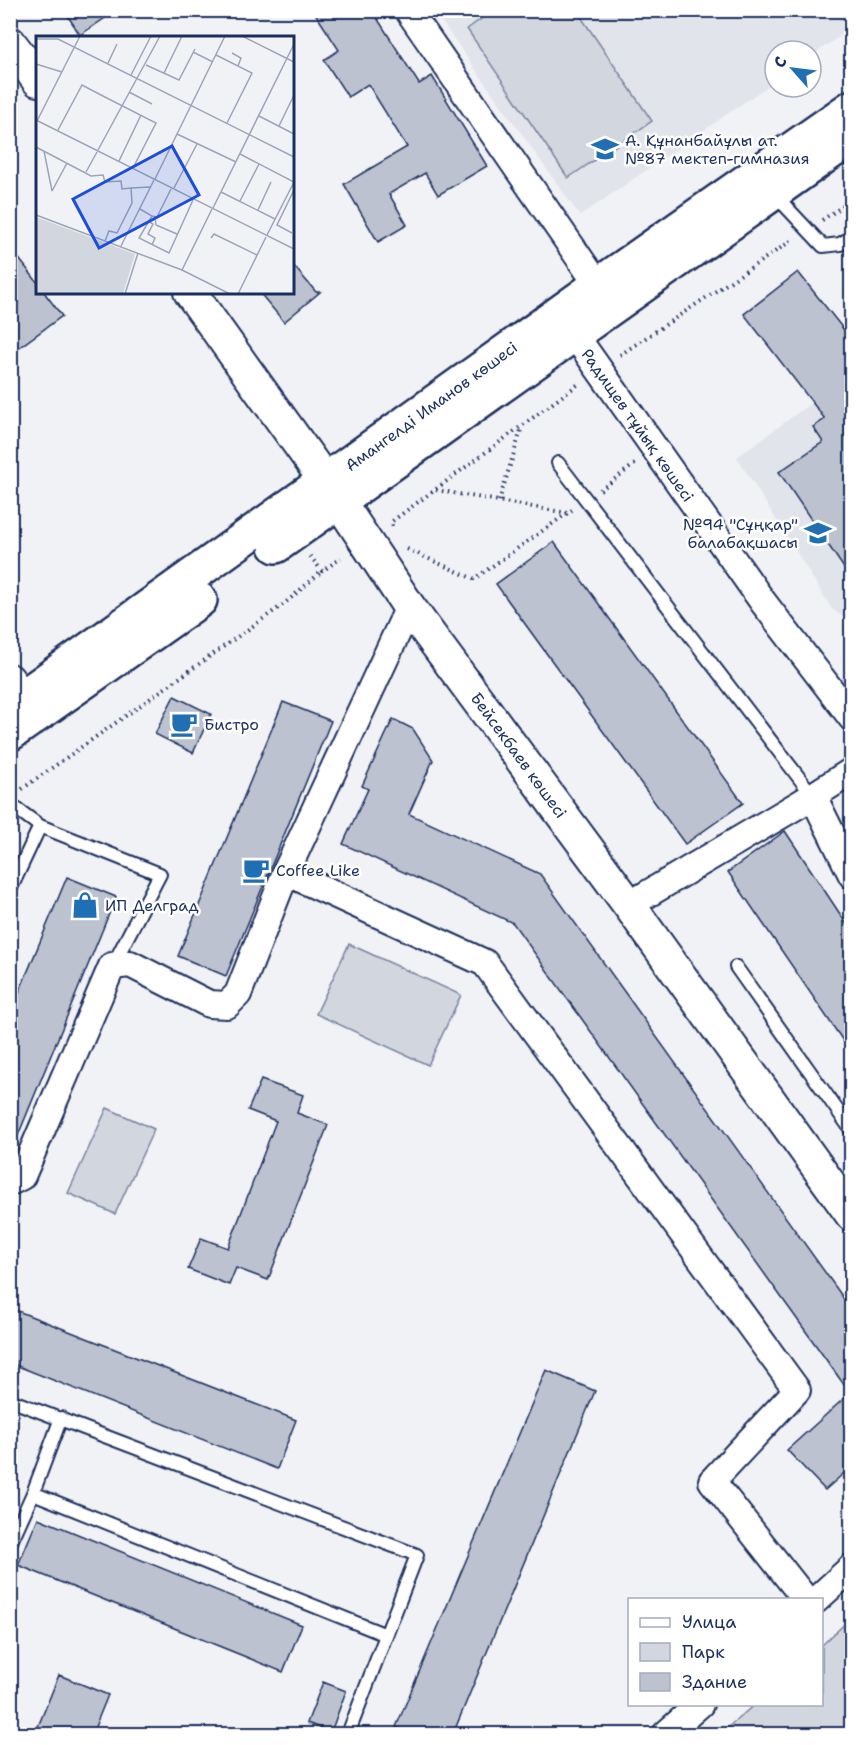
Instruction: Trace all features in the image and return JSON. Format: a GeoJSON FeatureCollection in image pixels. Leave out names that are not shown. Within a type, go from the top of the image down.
{"type":"FeatureCollection","features":[{"type":"Feature","properties":{"kind":"main road","name":"Амангелді Иманов көшесі"},"geometry":{"type":"LineString","coordinates":[[10,734],[332,492],[598,285],[852,107]]}},
{"type":"Feature","properties":{"kind":"main road","name":"Амангелді Иманов көшесі"},"geometry":{"type":"LineString","coordinates":[[15,693],[332,492],[574,334],[852,137]]}},
{"type":"Feature","properties":{"kind":"street"},"geometry":{"type":"LineString","coordinates":[[408,10],[598,285]]}},
{"type":"Feature","properties":{"kind":"street"},"geometry":{"type":"LineString","coordinates":[[10,43],[36,77]]}},
{"type":"Feature","properties":{"kind":"street","name":"Бейсекбаев көшесі"},"geometry":{"type":"LineString","coordinates":[[191,294],[332,492],[409,607],[629,905],[852,1215]]}},
{"type":"Feature","properties":{"kind":"street","name":"Радищев тұйық көшесі"},"geometry":{"type":"LineString","coordinates":[[574,334],[763,602],[852,718]]}},
{"type":"Feature","properties":{"kind":"street"},"geometry":{"type":"LineString","coordinates":[[10,1182],[22,1176],[112,966],[130,964],[209,1004],[227,1005],[238,994],[286,872],[409,607]]}},
{"type":"Feature","properties":{"kind":"street"},"geometry":{"type":"LineString","coordinates":[[629,905],[852,771]]}},
{"type":"Feature","properties":{"kind":"street"},"geometry":{"type":"LineString","coordinates":[[813,796],[852,875]]}},
{"type":"Feature","properties":{"kind":"street"},"geometry":{"type":"LineString","coordinates":[[286,872],[485,963],[797,1390],[712,1481],[805,1598]]}},
{"type":"Feature","properties":{"kind":"street"},"geometry":{"type":"LineString","coordinates":[[817,1598],[852,1567]]}},
{"type":"Feature","properties":{"kind":"street"},"geometry":{"type":"LineString","coordinates":[[666,1734],[698,1706]]}},
{"type":"Feature","properties":{"kind":"lane"},"geometry":{"type":"LineString","coordinates":[[773,192],[823,246],[840,244],[852,237]]}},
{"type":"Feature","properties":{"kind":"lane"},"geometry":{"type":"LineString","coordinates":[[558,463],[813,796]]}},
{"type":"Feature","properties":{"kind":"lane"},"geometry":{"type":"LineString","coordinates":[[10,804],[40,826],[160,874],[112,966]]}},
{"type":"Feature","properties":{"kind":"lane"},"geometry":{"type":"LineString","coordinates":[[10,890],[40,826]]}},
{"type":"Feature","properties":{"kind":"lane"},"geometry":{"type":"LineString","coordinates":[[736,967],[852,1131]]}},
{"type":"Feature","properties":{"kind":"lane"},"geometry":{"type":"LineString","coordinates":[[10,1400],[417,1555],[348,1734]]}},
{"type":"Feature","properties":{"kind":"lane"},"geometry":{"type":"LineString","coordinates":[[10,1544],[33,1493],[61,1418]]}},
{"type":"Feature","properties":{"kind":"lane"},"geometry":{"type":"LineString","coordinates":[[33,1493],[386,1635]]}},
{"type":"Feature","properties":{"kind":"path"},"geometry":{"type":"LineString","coordinates":[[394,530],[391,522],[599,369],[852,200]]}},
{"type":"Feature","properties":{"kind":"path"},"geometry":{"type":"LineString","coordinates":[[498,501],[522,426]]}},
{"type":"Feature","properties":{"kind":"path"},"geometry":{"type":"LineString","coordinates":[[402,546],[474,579],[655,449]]}},
{"type":"Feature","properties":{"kind":"path"},"geometry":{"type":"LineString","coordinates":[[435,490],[567,513]]}},
{"type":"Feature","properties":{"kind":"path"},"geometry":{"type":"LineString","coordinates":[[20,790],[284,604],[322,571]]}},
{"type":"Feature","properties":{"kind":"shaded area","name":"А. Құнанбайұлы ат. №87 мектеп-гимназия"},"geometry":{"type":"Polygon","coordinates":[[[851,10],[852,28],[823,48],[823,39],[763,39],[763,89],[580,216],[434,11],[851,10]]]}},
{"type":"Feature","properties":{"kind":"shaded area","name":"№94 \"Сұңқар\" балабақшасы"},"geometry":{"type":"Polygon","coordinates":[[[851,374],[851,623],[832,609],[737,457],[851,374]]]}},
{"type":"Feature","properties":{"kind":"green space"},"geometry":{"type":"Polygon","coordinates":[[[494,10],[577,11],[652,121],[568,178],[467,29],[494,10]]]}},
{"type":"Feature","properties":{"kind":"green space"},"geometry":{"type":"Polygon","coordinates":[[[349,944],[461,995],[428,1065],[316,1014],[349,944]]]}},
{"type":"Feature","properties":{"kind":"green space"},"geometry":{"type":"Polygon","coordinates":[[[107,1108],[154,1129],[115,1214],[68,1193],[107,1108]]]}},
{"type":"Feature","properties":{"kind":"green space"},"geometry":{"type":"Polygon","coordinates":[[[851,1618],[851,1734],[720,1734],[753,1706],[823,1706],[823,1644],[851,1618]]]}},
{"type":"Feature","properties":{"kind":"building"},"geometry":{"type":"Polygon","coordinates":[[[64,10],[117,10],[80,35],[64,10]]]}},
{"type":"Feature","properties":{"kind":"building"},"geometry":{"type":"Polygon","coordinates":[[[313,10],[372,10],[419,84],[432,76],[487,166],[438,195],[425,173],[389,194],[407,225],[378,242],[344,184],[407,147],[368,84],[348,97],[324,60],[339,50],[313,10]]]}},
{"type":"Feature","properties":{"kind":"building"},"geometry":{"type":"Polygon","coordinates":[[[10,247],[36,280],[36,294],[46,294],[62,316],[10,354],[10,247]]]}},
{"type":"Feature","properties":{"kind":"building"},"geometry":{"type":"Polygon","coordinates":[[[294,266],[316,292],[320,292],[284,322],[261,294],[294,294],[294,266]]]}},
{"type":"Feature","properties":{"kind":"building"},"geometry":{"type":"Polygon","coordinates":[[[798,272],[852,340],[852,580],[779,472],[823,442],[813,427],[825,419],[744,314],[798,272]]]}},
{"type":"Feature","properties":{"kind":"building"},"geometry":{"type":"Polygon","coordinates":[[[554,542],[743,803],[685,844],[496,584],[554,542]]]}},
{"type":"Feature","properties":{"kind":"building"},"geometry":{"type":"Polygon","coordinates":[[[174,696],[211,714],[193,753],[155,734],[174,696]]]}},
{"type":"Feature","properties":{"kind":"building"},"geometry":{"type":"Polygon","coordinates":[[[283,702],[331,721],[226,976],[178,956],[283,702]]]}},
{"type":"Feature","properties":{"kind":"building"},"geometry":{"type":"Polygon","coordinates":[[[393,719],[413,729],[433,760],[409,814],[540,874],[852,1310],[852,1466],[825,1490],[787,1450],[850,1393],[513,923],[343,844],[368,789],[362,786],[393,719]]]}},
{"type":"Feature","properties":{"kind":"building"},"geometry":{"type":"Polygon","coordinates":[[[785,831],[852,932],[852,1054],[728,872],[785,831]]]}},
{"type":"Feature","properties":{"kind":"building"},"geometry":{"type":"Polygon","coordinates":[[[67,877],[116,897],[10,1155],[10,1014],[67,877]]]}},
{"type":"Feature","properties":{"kind":"building"},"geometry":{"type":"Polygon","coordinates":[[[261,1080],[303,1095],[297,1113],[328,1125],[268,1280],[236,1268],[229,1285],[188,1269],[201,1238],[228,1248],[276,1121],[248,1110],[261,1080]]]}},
{"type":"Feature","properties":{"kind":"building"},"geometry":{"type":"Polygon","coordinates":[[[10,1308],[296,1420],[277,1469],[10,1363],[10,1308]]]}},
{"type":"Feature","properties":{"kind":"building"},"geometry":{"type":"Polygon","coordinates":[[[546,1370],[595,1391],[453,1734],[413,1734],[396,1727],[546,1370]]]}},
{"type":"Feature","properties":{"kind":"building"},"geometry":{"type":"Polygon","coordinates":[[[38,1518],[302,1625],[283,1672],[18,1565],[38,1518]]]}},
{"type":"Feature","properties":{"kind":"building"},"geometry":{"type":"Polygon","coordinates":[[[59,1675],[108,1695],[92,1734],[35,1734],[59,1675]]]}},
{"type":"Feature","properties":{"kind":"building"},"geometry":{"type":"Polygon","coordinates":[[[323,1682],[346,1691],[331,1732],[307,1723],[323,1682]]]}},
{"type":"Feature","properties":{"kind":"place","name":"А. Құнанбайұлы ат. №87 мектеп-гимназия"},"geometry":{"type":"Point","coordinates":[605,149]}},
{"type":"Feature","properties":{"kind":"place","name":"№94 \"Сұңқар\" балабақшасы"},"geometry":{"type":"Point","coordinates":[818,533]}},
{"type":"Feature","properties":{"kind":"place","name":"Бистро"},"geometry":{"type":"Point","coordinates":[184,724]}},
{"type":"Feature","properties":{"kind":"place","name":"Coffee Like"},"geometry":{"type":"Point","coordinates":[256,870]}},
{"type":"Feature","properties":{"kind":"place","name":"ИП Делград"},"geometry":{"type":"Point","coordinates":[85,905]}}]}
